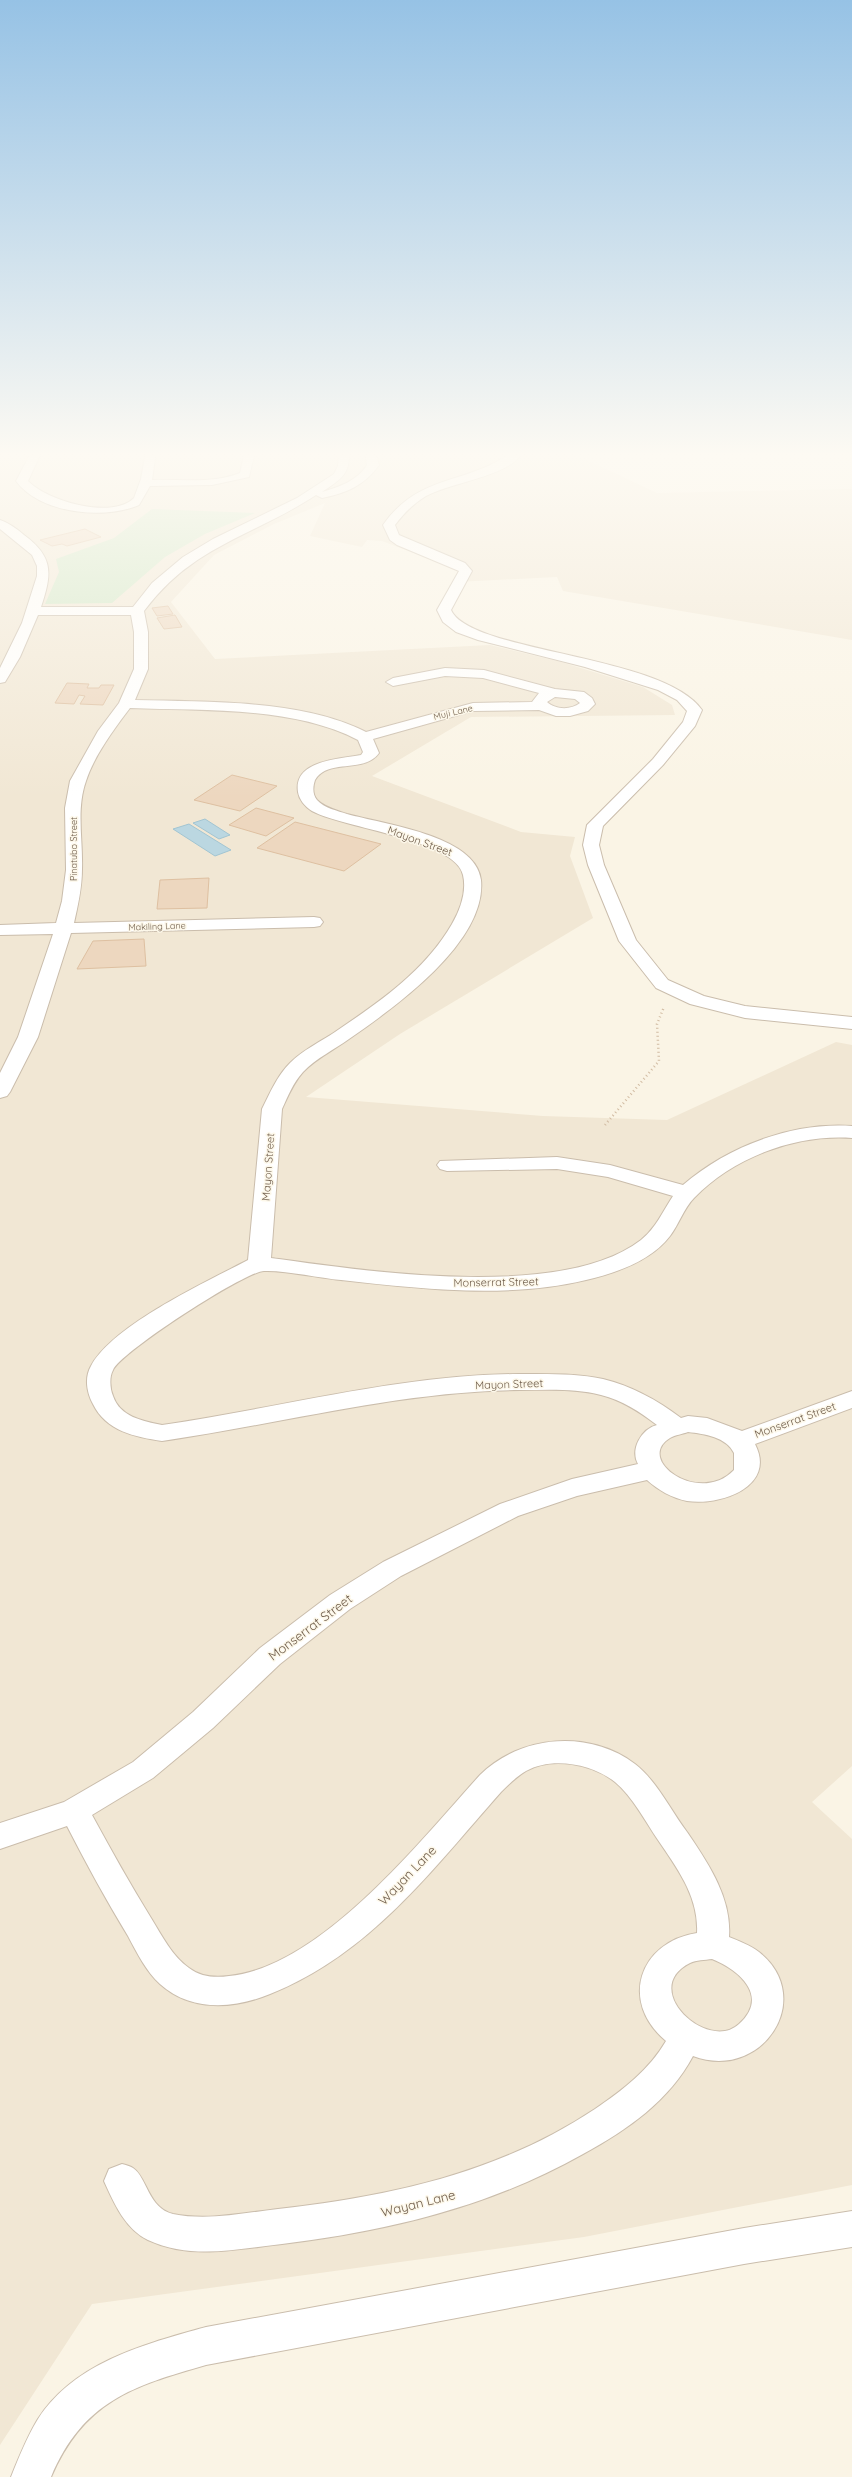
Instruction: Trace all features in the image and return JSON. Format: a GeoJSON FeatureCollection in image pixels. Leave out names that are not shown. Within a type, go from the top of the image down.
{"type":"FeatureCollection","features":[{"type":"Feature","properties":{"kind":"street"},"geometry":{"type":"LineString","coordinates":[[0,679],[33,611],[44,576],[43,567]]}},
{"type":"Feature","properties":{"kind":"street"},"geometry":{"type":"LineString","coordinates":[[33,611],[137,610],[156,586],[179,567]]}},
{"type":"Feature","properties":{"kind":"street"},"geometry":{"type":"LineString","coordinates":[[462,567],[466,571],[449,598],[444,610],[448,619],[461,629],[483,637],[590,664],[663,687],[682,697],[695,710],[690,723],[658,762],[595,825],[591,845],[596,865],[628,941],[662,984],[714,1005],[745,1012],[852,1023]]}},
{"type":"Feature","properties":{"kind":"street","name":"Pinatubo Street"},"geometry":{"type":"LineString","coordinates":[[0,1092],[28,1037],[71,901],[74,870],[73,808],[78,781],[105,730],[126,704],[141,668],[141,632],[137,610]]}},
{"type":"Feature","properties":{"kind":"street"},"geometry":{"type":"LineString","coordinates":[[392,682],[439,672],[484,674],[554,693]]}},
{"type":"Feature","properties":{"kind":"street"},"geometry":{"type":"LineString","coordinates":[[542,706],[539,703],[542,697],[554,693]]}},
{"type":"Feature","properties":{"kind":"street","name":"Muji Lane"},"geometry":{"type":"LineString","coordinates":[[367,736],[420,720],[473,707],[542,706],[563,712],[579,710],[588,704],[587,701],[579,695],[554,693]]}},
{"type":"Feature","properties":{"kind":"street"},"geometry":{"type":"LineString","coordinates":[[126,704],[281,713],[320,718],[343,725],[367,736]]}},
{"type":"Feature","properties":{"kind":"street","name":"Mayon Street"},"geometry":{"type":"LineString","coordinates":[[367,736],[371,743],[371,753],[366,758],[315,770],[307,780],[304,788],[306,797],[316,806],[334,814],[403,833],[448,849],[466,860],[471,869],[472,892],[469,909],[458,932],[443,952],[420,976],[368,1017],[297,1067],[282,1087],[272,1108],[259,1263],[136,1334],[117,1348],[102,1367],[99,1392],[106,1410],[132,1428],[162,1433],[376,1397],[485,1383],[528,1382],[597,1386],[620,1392],[650,1408],[675,1426]]}},
{"type":"Feature","properties":{"kind":"street","name":"Makiling Lane"},"geometry":{"type":"LineString","coordinates":[[0,930],[314,922]]}},
{"type":"Feature","properties":{"kind":"street","name":"Monserrat Street"},"geometry":{"type":"LineString","coordinates":[[259,1263],[350,1276],[407,1280],[504,1284],[566,1278],[606,1267],[635,1254],[660,1235],[686,1193],[724,1166],[746,1154],[779,1140],[812,1133],[852,1132]]}},
{"type":"Feature","properties":{"kind":"street"},"geometry":{"type":"LineString","coordinates":[[447,1165],[556,1163],[610,1171],[686,1193]]}},
{"type":"Feature","properties":{"kind":"street","name":"Monserrat Street"},"geometry":{"type":"LineString","coordinates":[[739,1441],[852,1399]]}},
{"type":"Feature","properties":{"kind":"street"},"geometry":{"type":"LineString","coordinates":[[695,1424],[717,1428],[739,1441],[746,1452],[748,1463],[745,1474],[737,1483],[724,1490],[708,1493],[686,1491],[661,1480],[651,1470],[646,1459],[647,1448],[652,1439],[662,1431],[675,1426],[695,1424]]}},
{"type":"Feature","properties":{"kind":"street","name":"Monserrat Street"},"geometry":{"type":"LineString","coordinates":[[0,1836],[74,1810],[143,1770],[203,1720],[270,1656],[340,1602],[392,1569],[509,1510],[572,1488],[651,1470]]}},
{"type":"Feature","properties":{"kind":"street","name":"Wayan Lane"},"geometry":{"type":"LineString","coordinates":[[74,1810],[120,1896],[158,1958],[175,1977],[191,1987],[213,1991],[240,1990],[275,1979],[306,1964],[359,1924],[411,1872],[504,1771],[526,1758],[554,1753],[581,1754],[611,1764],[627,1775],[644,1795],[693,1869],[708,1899],[713,1918],[712,1946]]}},
{"type":"Feature","properties":{"kind":"street"},"geometry":{"type":"LineString","coordinates":[[712,1946],[732,1952],[748,1963],[761,1977],[767,1994],[767,2011],[760,2026],[747,2039],[729,2045],[710,2046],[685,2038],[675,2031],[664,2018],[656,2003],[655,1987],[659,1973],[668,1961],[680,1952],[712,1946]]}},
{"type":"Feature","properties":{"kind":"street","name":"Wayan Lane"},"geometry":{"type":"LineString","coordinates":[[122,2181],[142,2216],[162,2228],[188,2234],[226,2233],[345,2220],[408,2207],[469,2190],[518,2172],[600,2125],[639,2096],[664,2073],[685,2038]]}},
{"type":"Feature","properties":{"kind":"street"},"geometry":{"type":"LineString","coordinates":[[31,2477],[54,2428],[93,2388],[140,2364],[206,2346],[744,2246],[852,2229]]}},
{"type":"Feature","properties":{"kind":"path"},"geometry":{"type":"LineString","coordinates":[[605,1125],[659,1061],[657,1024],[665,1005],[679,992]]}},
{"type":"Feature","properties":{"kind":"shaded area"},"geometry":{"type":"Polygon","coordinates":[[[0,567],[203,567],[171,602],[215,659],[490,645],[561,662],[643,687],[672,705],[675,715],[471,717],[372,776],[521,832],[575,837],[570,856],[593,918],[400,1034],[306,1097],[543,1116],[667,1120],[836,1042],[852,1045],[852,1766],[812,1802],[852,1839],[852,2185],[584,2237],[92,2304],[0,2445],[0,567]]]}},
{"type":"Feature","properties":{"kind":"shaded area"},"geometry":{"type":"Polygon","coordinates":[[[449,567],[852,567],[852,640],[563,591],[557,577],[455,582],[461,571],[449,567]]]}},
{"type":"Feature","properties":{"kind":"green space"},"geometry":{"type":"Polygon","coordinates":[[[58,567],[154,567],[112,603],[45,604],[59,572],[58,567]]]}},
{"type":"Feature","properties":{"kind":"water"},"geometry":{"type":"Polygon","coordinates":[[[205,819],[230,835],[219,839],[193,823],[205,819]]]}},
{"type":"Feature","properties":{"kind":"water"},"geometry":{"type":"Polygon","coordinates":[[[189,824],[231,850],[215,856],[173,829],[189,824]]]}},
{"type":"Feature","properties":{"kind":"building"},"geometry":{"type":"Polygon","coordinates":[[[168,606],[173,614],[157,616],[152,608],[168,606]]]}},
{"type":"Feature","properties":{"kind":"building"},"geometry":{"type":"Polygon","coordinates":[[[175,615],[182,627],[164,629],[157,618],[175,615]]]}},
{"type":"Feature","properties":{"kind":"building"},"geometry":{"type":"Polygon","coordinates":[[[67,683],[89,684],[87,688],[99,688],[101,685],[114,685],[103,705],[80,704],[85,696],[79,695],[74,704],[55,703],[67,683]]]}},
{"type":"Feature","properties":{"kind":"building"},"geometry":{"type":"Polygon","coordinates":[[[232,775],[277,786],[240,811],[194,800],[232,775]]]}},
{"type":"Feature","properties":{"kind":"building"},"geometry":{"type":"Polygon","coordinates":[[[256,808],[294,818],[266,836],[229,825],[256,808]]]}},
{"type":"Feature","properties":{"kind":"building"},"geometry":{"type":"Polygon","coordinates":[[[295,822],[381,844],[344,871],[257,848],[295,822]]]}},
{"type":"Feature","properties":{"kind":"building"},"geometry":{"type":"Polygon","coordinates":[[[209,878],[207,908],[157,909],[160,880],[209,878]]]}},
{"type":"Feature","properties":{"kind":"building"},"geometry":{"type":"Polygon","coordinates":[[[144,939],[146,966],[77,969],[93,941],[144,939]]]}}]}
